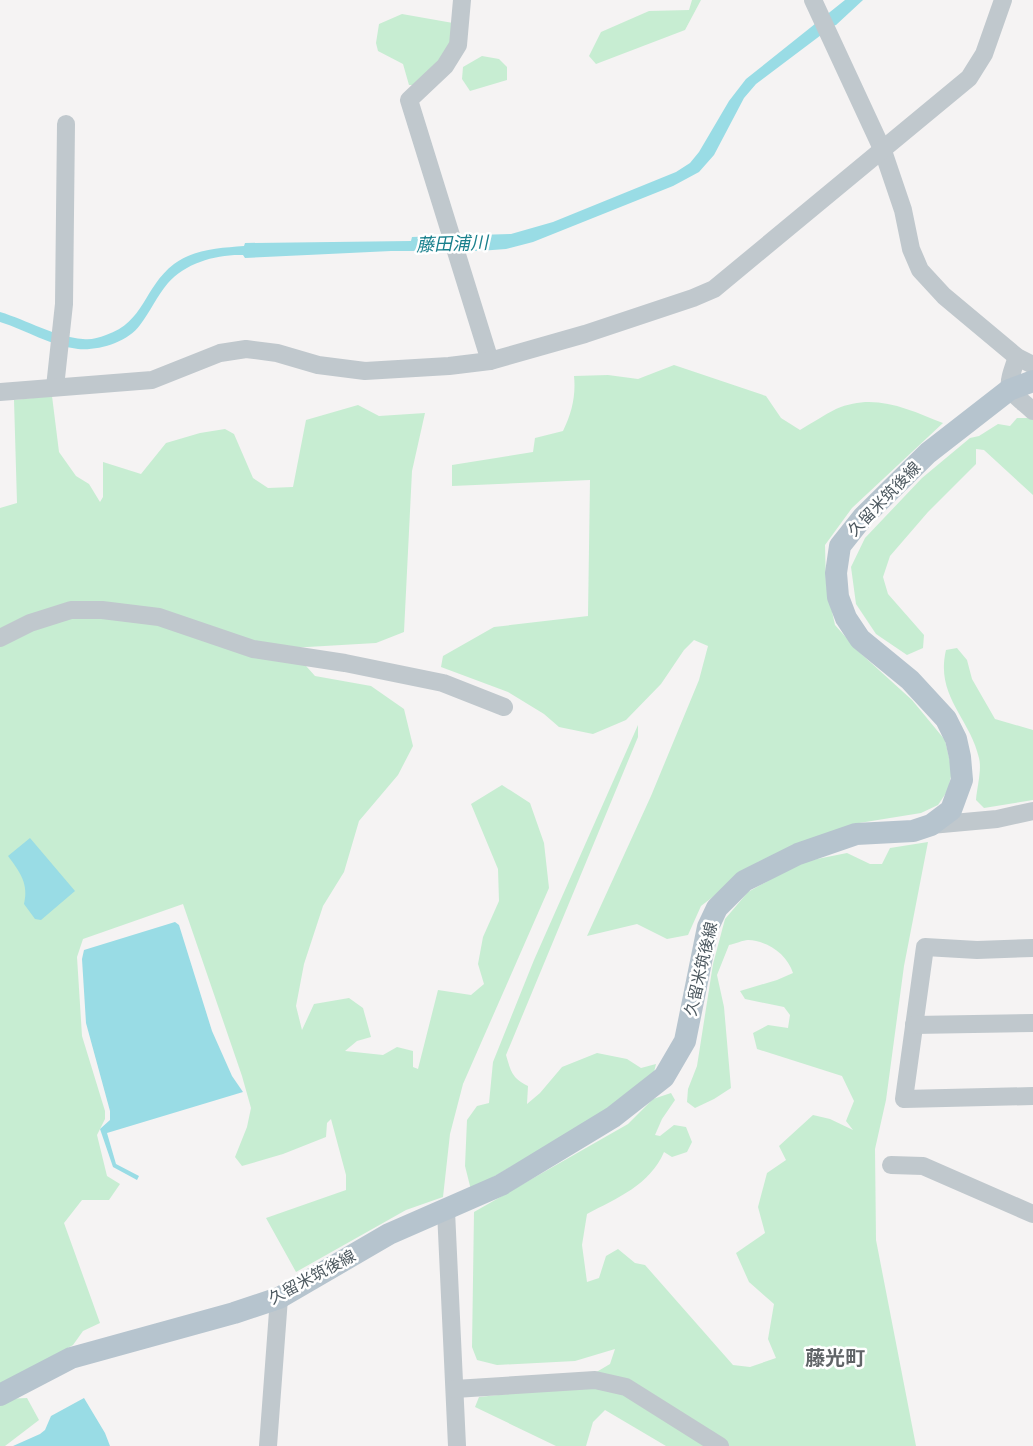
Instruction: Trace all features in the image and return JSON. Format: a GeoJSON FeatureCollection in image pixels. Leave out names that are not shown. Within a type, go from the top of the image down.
{"type":"FeatureCollection","features":[{"type":"Feature","properties":{"kind":"main road","name":"久留米筑後線"},"geometry":{"type":"LineString","coordinates":[[0,1395],[70,1358],[234,1313],[279,1298],[389,1234],[501,1185],[613,1117],[664,1077],[685,1041],[708,927],[717,908],[744,881],[798,854],[856,834],[913,831],[931,825],[951,810],[962,780],[956,739],[946,718],[910,680],[860,639],[846,618],[838,597],[840,546],[863,517],[928,453],[1009,390],[1033,381]]}},
{"type":"Feature","properties":{"kind":"street"},"geometry":{"type":"LineString","coordinates":[[462,0],[458,45],[445,66],[409,100],[490,361]]}},
{"type":"Feature","properties":{"kind":"street"},"geometry":{"type":"LineString","coordinates":[[813,0],[883,151],[903,210],[911,249],[920,270],[944,296],[1025,361],[1008,383],[1009,390],[1033,411]]}},
{"type":"Feature","properties":{"kind":"street"},"geometry":{"type":"LineString","coordinates":[[0,392],[152,380],[220,353],[246,349],[277,353],[318,365],[365,371],[490,361],[585,334],[693,298],[714,289],[969,78],[984,54],[1003,0]]}},
{"type":"Feature","properties":{"kind":"street"},"geometry":{"type":"LineString","coordinates":[[55,387],[64,304],[66,124]]}},
{"type":"Feature","properties":{"kind":"street"},"geometry":{"type":"LineString","coordinates":[[0,638],[30,623],[71,610],[102,610],[159,617],[253,650],[345,663],[443,683],[504,707]]}},
{"type":"Feature","properties":{"kind":"street"},"geometry":{"type":"LineString","coordinates":[[931,825],[997,819],[1033,811]]}},
{"type":"Feature","properties":{"kind":"street"},"geometry":{"type":"LineString","coordinates":[[1033,948],[977,950],[925,947],[904,1099],[1033,1096]]}},
{"type":"Feature","properties":{"kind":"street"},"geometry":{"type":"LineString","coordinates":[[914,1025],[1033,1023]]}},
{"type":"Feature","properties":{"kind":"street"},"geometry":{"type":"LineString","coordinates":[[891,1165],[923,1166],[1033,1214]]}},
{"type":"Feature","properties":{"kind":"street"},"geometry":{"type":"LineString","coordinates":[[446,1211],[457,1446]]}},
{"type":"Feature","properties":{"kind":"street"},"geometry":{"type":"LineString","coordinates":[[268,1446],[279,1298]]}},
{"type":"Feature","properties":{"kind":"street"},"geometry":{"type":"LineString","coordinates":[[455,1389],[595,1380],[626,1387],[720,1446]]}},
{"type":"Feature","properties":{"kind":"green space"},"geometry":{"type":"Polygon","coordinates":[[[692,0],[701,0],[685,30],[596,64],[589,56],[601,32],[649,11],[689,10],[692,0]]]}},
{"type":"Feature","properties":{"kind":"green space"},"geometry":{"type":"Polygon","coordinates":[[[402,14],[453,23],[453,34],[448,51],[419,85],[409,85],[403,64],[378,51],[376,43],[379,24],[402,14]]]}},
{"type":"Feature","properties":{"kind":"green space"},"geometry":{"type":"Polygon","coordinates":[[[482,56],[499,59],[507,67],[507,80],[470,91],[462,79],[463,67],[482,56]]]}},
{"type":"Feature","properties":{"kind":"green space"},"geometry":{"type":"Polygon","coordinates":[[[674,365],[766,396],[781,418],[800,430],[836,409],[864,402],[891,404],[943,423],[852,508],[825,545],[826,584],[835,625],[858,651],[912,700],[945,740],[952,771],[948,790],[938,805],[921,813],[853,824],[758,862],[701,906],[688,935],[667,939],[637,924],[587,936],[651,796],[699,680],[708,646],[694,640],[684,650],[661,684],[626,720],[593,734],[559,727],[544,714],[508,692],[441,667],[443,656],[494,627],[588,616],[590,480],[452,486],[452,465],[533,452],[535,438],[563,431],[573,404],[574,376],[608,375],[638,379],[674,365]]]}},
{"type":"Feature","properties":{"kind":"green space"},"geometry":{"type":"Polygon","coordinates":[[[52,396],[59,452],[76,476],[89,484],[100,502],[103,497],[103,462],[141,474],[166,443],[200,433],[225,429],[234,434],[253,478],[268,488],[293,487],[306,420],[358,405],[379,416],[425,413],[412,471],[404,632],[376,643],[290,648],[315,676],[371,686],[404,709],[413,746],[398,775],[359,821],[344,872],[323,906],[304,964],[296,1006],[302,1030],[314,1004],[349,998],[363,1008],[371,1037],[357,1041],[345,1051],[383,1055],[397,1047],[413,1051],[413,1067],[418,1069],[438,990],[471,995],[484,984],[478,964],[483,937],[499,901],[498,869],[471,804],[502,785],[530,803],[544,843],[549,888],[463,1084],[450,1134],[443,1197],[406,1210],[296,1272],[266,1218],[346,1190],[346,1175],[331,1119],[327,1123],[326,1137],[283,1154],[242,1166],[235,1157],[247,1127],[251,1108],[183,904],[83,939],[77,957],[82,1036],[105,1111],[105,1119],[97,1135],[107,1176],[120,1184],[109,1200],[82,1200],[64,1223],[100,1323],[83,1331],[73,1345],[0,1387],[0,508],[17,503],[14,400],[52,396]]]}},
{"type":"Feature","properties":{"kind":"green space"},"geometry":{"type":"Polygon","coordinates":[[[1017,418],[1033,420],[1033,495],[984,450],[976,449],[976,464],[928,512],[890,556],[883,577],[888,594],[924,635],[923,648],[907,655],[876,634],[856,604],[851,567],[865,538],[922,478],[970,438],[979,436],[998,424],[1010,426],[1017,418]]]}},
{"type":"Feature","properties":{"kind":"green space"},"geometry":{"type":"Polygon","coordinates":[[[957,648],[967,660],[972,679],[995,719],[1033,730],[1033,800],[984,808],[976,800],[980,773],[979,758],[975,744],[949,694],[945,681],[946,650],[957,648]]]}},
{"type":"Feature","properties":{"kind":"green space"},"geometry":{"type":"Polygon","coordinates":[[[638,725],[638,737],[506,1055],[513,1074],[528,1086],[527,1104],[540,1093],[562,1067],[597,1053],[627,1059],[641,1068],[656,1064],[653,1076],[637,1093],[471,1190],[465,1166],[467,1120],[477,1106],[489,1103],[493,1062],[534,960],[638,725]]]}},
{"type":"Feature","properties":{"kind":"green space"},"geometry":{"type":"Polygon","coordinates":[[[928,842],[904,966],[886,1100],[875,1149],[876,1240],[916,1446],[666,1446],[605,1410],[593,1422],[586,1446],[556,1446],[475,1407],[479,1397],[571,1387],[610,1364],[615,1349],[575,1361],[497,1365],[477,1360],[472,1347],[474,1212],[628,1124],[653,1099],[671,1093],[675,1100],[662,1119],[655,1135],[660,1136],[674,1125],[686,1127],[692,1142],[687,1152],[672,1157],[664,1152],[658,1163],[641,1182],[621,1196],[587,1214],[582,1245],[587,1282],[599,1278],[606,1256],[618,1249],[635,1263],[645,1265],[733,1365],[750,1367],[776,1358],[768,1339],[774,1304],[749,1282],[736,1253],[765,1233],[758,1207],[767,1173],[786,1160],[779,1146],[813,1115],[830,1119],[853,1130],[846,1121],[854,1101],[842,1076],[757,1049],[753,1033],[768,1025],[788,1028],[790,1015],[784,1007],[745,999],[740,991],[793,973],[786,960],[776,950],[763,943],[748,940],[729,945],[717,975],[724,1007],[731,1088],[695,1108],[687,1102],[688,1089],[697,1066],[713,964],[725,919],[748,892],[802,862],[847,853],[870,864],[882,864],[890,848],[928,842]]]}},
{"type":"Feature","properties":{"kind":"green space"},"geometry":{"type":"Polygon","coordinates":[[[27,1398],[39,1420],[5,1446],[0,1446],[0,1402],[5,1399],[27,1398]]]}},
{"type":"Feature","properties":{"kind":"water","name":"藤田浦川"},"geometry":{"type":"Polygon","coordinates":[[[845,0],[863,0],[836,25],[756,84],[744,98],[714,155],[699,172],[673,186],[533,242],[506,249],[479,251],[391,251],[245,258],[243,255],[233,255],[212,258],[192,265],[175,276],[164,288],[135,331],[120,341],[103,347],[78,349],[58,345],[0,322],[0,312],[73,338],[100,337],[129,322],[156,283],[174,264],[199,252],[244,246],[245,243],[411,241],[412,237],[511,234],[553,222],[676,172],[690,163],[729,101],[746,79],[845,0]]]}},
{"type":"Feature","properties":{"kind":"water"},"geometry":{"type":"Polygon","coordinates":[[[30,838],[75,891],[41,920],[35,919],[24,904],[24,884],[20,873],[8,856],[30,838]]]}},
{"type":"Feature","properties":{"kind":"water"},"geometry":{"type":"Polygon","coordinates":[[[175,922],[179,925],[212,1031],[232,1076],[243,1092],[107,1133],[116,1164],[139,1176],[137,1180],[113,1167],[100,1129],[110,1120],[110,1111],[86,1023],[82,959],[84,950],[175,922]]]}},
{"type":"Feature","properties":{"kind":"water"},"geometry":{"type":"Polygon","coordinates":[[[84,1398],[110,1446],[13,1446],[40,1434],[45,1430],[51,1416],[84,1398]]]}},
{"type":"Feature","properties":{"kind":"district","name":"藤光町"},"geometry":{"type":"Point","coordinates":[835,1358]}}]}
